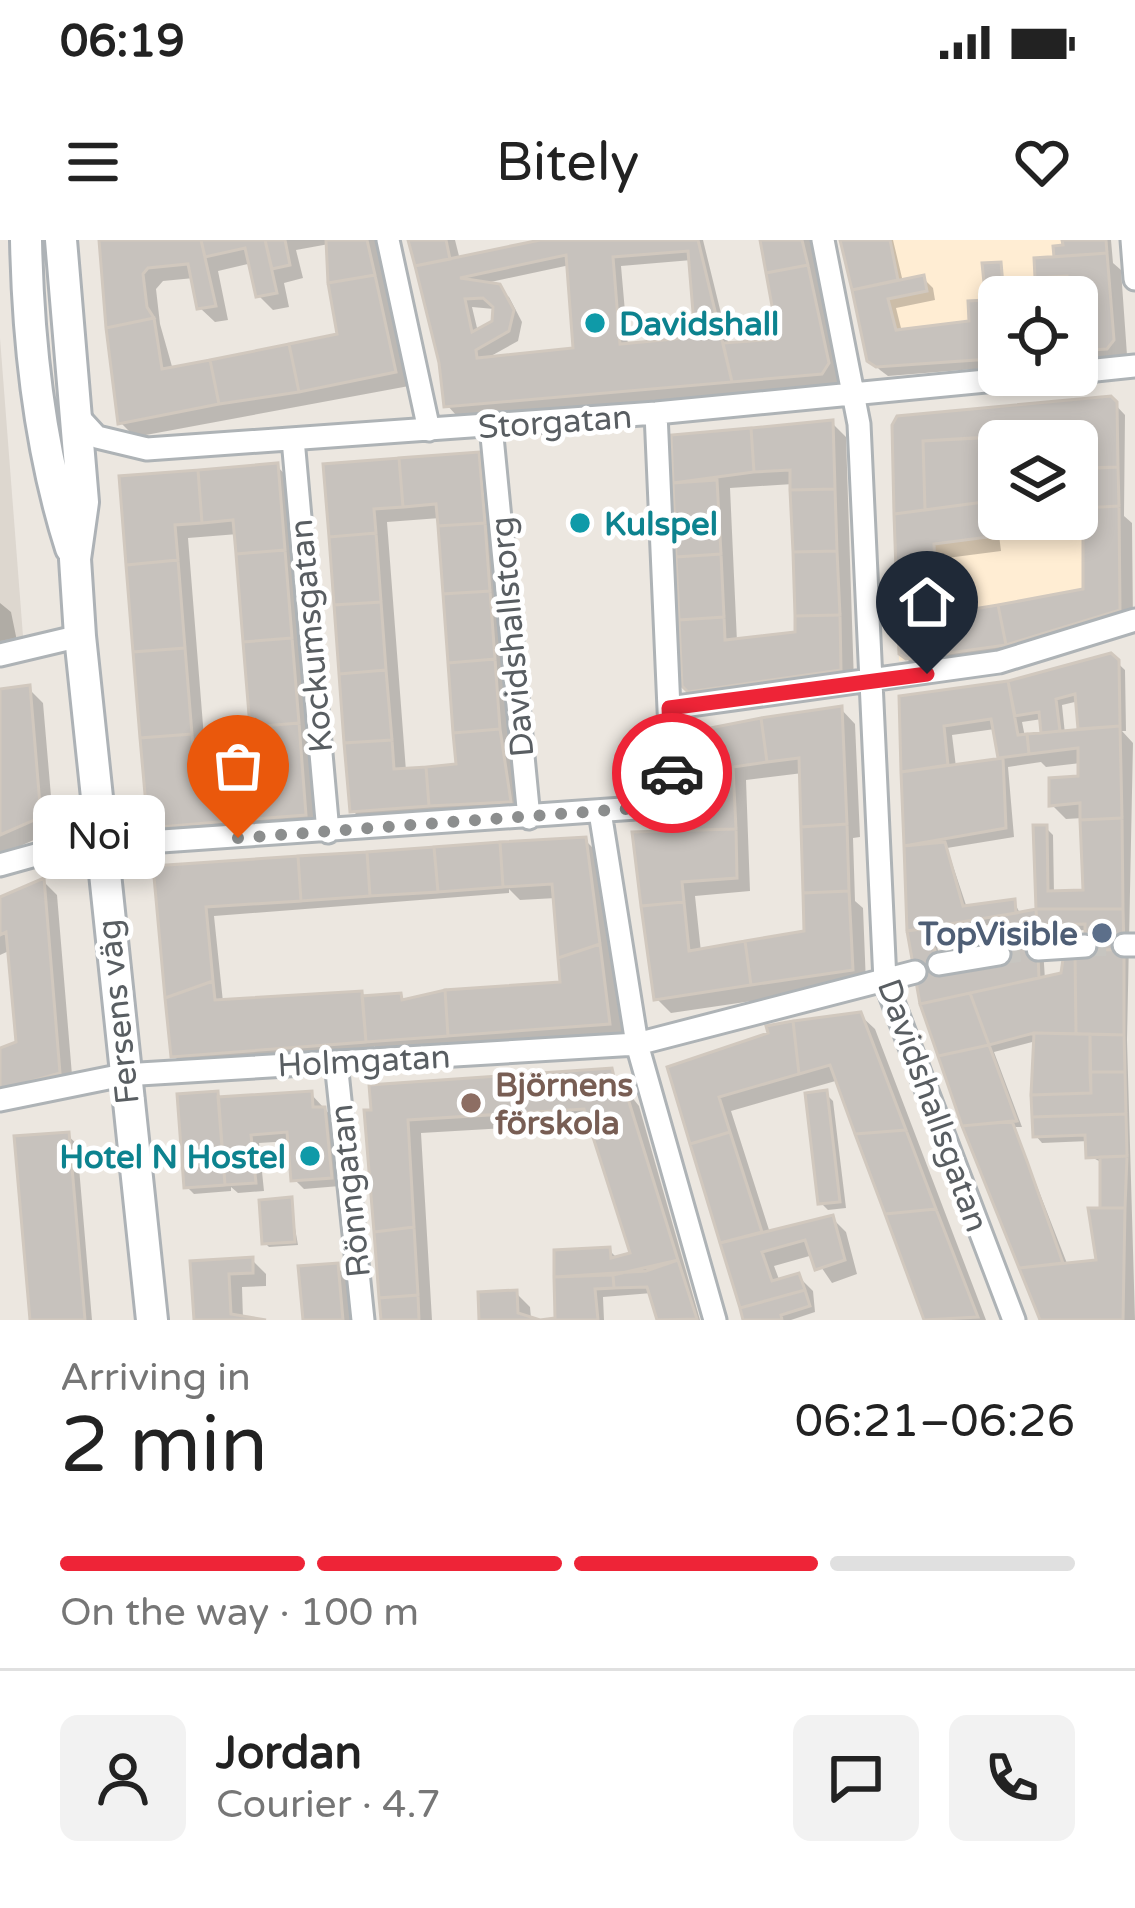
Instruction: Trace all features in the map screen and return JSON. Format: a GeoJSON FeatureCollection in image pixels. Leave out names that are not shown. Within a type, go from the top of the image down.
{"type":"FeatureCollection","features":[{"type":"Feature","properties":{"kind":"main road","name":"Fersens väg"},"geometry":{"type":"LineString","coordinates":[[26,240],[41,414],[56,502],[75,560]]}},
{"type":"Feature","properties":{"kind":"main road","name":"Fersens väg"},"geometry":{"type":"LineString","coordinates":[[61,240],[83,502],[75,560],[80,636],[152,1320]]}},
{"type":"Feature","properties":{"kind":"street"},"geometry":{"type":"LineString","coordinates":[[388,240],[429,430]]}},
{"type":"Feature","properties":{"kind":"street","name":"Davidshallsgatan"},"geometry":{"type":"LineString","coordinates":[[823,240],[865,393],[870,682],[885,981],[1014,1320]]}},
{"type":"Feature","properties":{"kind":"street"},"geometry":{"type":"LineString","coordinates":[[1132,240],[1135,279]]}},
{"type":"Feature","properties":{"kind":"street"},"geometry":{"type":"LineString","coordinates":[[1098,370],[1135,366]]}},
{"type":"Feature","properties":{"kind":"street","name":"Storgatan"},"geometry":{"type":"LineString","coordinates":[[76,431],[147,449],[491,426],[978,382]]}},
{"type":"Feature","properties":{"kind":"street"},"geometry":{"type":"LineString","coordinates":[[0,865],[32,853],[99,847],[665,806],[673,800],[656,412]]}},
{"type":"Feature","properties":{"kind":"street","name":"Davidshallstorg"},"geometry":{"type":"LineString","coordinates":[[491,426],[529,818]]}},
{"type":"Feature","properties":{"kind":"street","name":"Kockumsgatan"},"geometry":{"type":"LineString","coordinates":[[292,439],[328,832]]}},
{"type":"Feature","properties":{"kind":"street"},"geometry":{"type":"LineString","coordinates":[[669,708],[999,662],[1135,620]]}},
{"type":"Feature","properties":{"kind":"street"},"geometry":{"type":"LineString","coordinates":[[0,656],[80,636]]}},
{"type":"Feature","properties":{"kind":"street"},"geometry":{"type":"LineString","coordinates":[[601,812],[637,1045],[716,1320]]}},
{"type":"Feature","properties":{"kind":"street"},"geometry":{"type":"LineString","coordinates":[[1038,949],[1084,946]]}},
{"type":"Feature","properties":{"kind":"street"},"geometry":{"type":"LineString","coordinates":[[939,964],[999,953]]}},
{"type":"Feature","properties":{"kind":"street","name":"Holmgatan"},"geometry":{"type":"LineString","coordinates":[[0,1100],[123,1075],[637,1045],[916,972]]}},
{"type":"Feature","properties":{"kind":"street","name":"Rönngatan"},"geometry":{"type":"LineString","coordinates":[[336,1062],[363,1320]]}},
{"type":"Feature","properties":{"kind":"shaded area"},"geometry":{"type":"Polygon","coordinates":[[[840,240],[1106,240],[1114,340],[1107,349],[1098,350],[1098,276],[978,276],[978,360],[876,367],[867,361],[840,240]]]}},
{"type":"Feature","properties":{"kind":"shaded area"},"geometry":{"type":"Polygon","coordinates":[[[0,338],[23,636],[0,641],[0,338]]]}},
{"type":"Feature","properties":{"kind":"shaded area"},"geometry":{"type":"Polygon","coordinates":[[[1111,396],[1117,402],[1120,610],[1006,645],[899,661],[892,425],[897,416],[1111,396]]]}},
{"type":"Feature","properties":{"kind":"building"},"geometry":{"type":"Polygon","coordinates":[[[99,240],[201,240],[216,306],[197,309],[188,264],[148,268],[143,274],[147,307],[154,318],[106,328],[99,240]]]}},
{"type":"Feature","properties":{"kind":"building"},"geometry":{"type":"Polygon","coordinates":[[[201,240],[265,240],[277,293],[256,297],[245,248],[205,257],[201,240]]]}},
{"type":"Feature","properties":{"kind":"building"},"geometry":{"type":"Polygon","coordinates":[[[265,240],[285,240],[290,265],[272,269],[265,240]]]}},
{"type":"Feature","properties":{"kind":"building"},"geometry":{"type":"Polygon","coordinates":[[[326,240],[367,240],[375,275],[328,283],[326,240]]]}},
{"type":"Feature","properties":{"kind":"building"},"geometry":{"type":"Polygon","coordinates":[[[408,240],[446,240],[450,259],[415,266],[408,240]]]}},
{"type":"Feature","properties":{"kind":"building","name":"Davidshall"},"geometry":{"type":"Polygon","coordinates":[[[540,240],[698,240],[732,382],[444,407],[439,363],[415,266],[540,240]],[[688,251],[613,257],[620,344],[695,337],[688,251]],[[566,255],[460,278],[500,284],[514,310],[509,331],[476,350],[477,358],[573,348],[566,255]],[[483,298],[465,299],[472,332],[492,321],[493,307],[483,298]]]}},
{"type":"Feature","properties":{"kind":"building"},"geometry":{"type":"Polygon","coordinates":[[[760,240],[802,240],[808,265],[766,273],[760,240]]]}},
{"type":"Feature","properties":{"kind":"building"},"geometry":{"type":"Polygon","coordinates":[[[840,240],[890,240],[898,280],[852,290],[840,240]]]}},
{"type":"Feature","properties":{"kind":"building"},"geometry":{"type":"Polygon","coordinates":[[[1062,240],[1106,240],[1107,253],[1054,257],[1053,246],[1063,245],[1062,240]]]}},
{"type":"Feature","properties":{"kind":"building"},"geometry":{"type":"Polygon","coordinates":[[[1107,253],[1114,340],[1107,349],[1098,350],[1098,276],[1035,276],[1034,258],[1107,253]]]}},
{"type":"Feature","properties":{"kind":"building"},"geometry":{"type":"Polygon","coordinates":[[[1001,262],[1002,276],[983,276],[982,263],[1001,262]]]}},
{"type":"Feature","properties":{"kind":"building"},"geometry":{"type":"Polygon","coordinates":[[[808,265],[829,363],[822,374],[732,382],[723,343],[778,339],[766,273],[808,265]]]}},
{"type":"Feature","properties":{"kind":"building"},"geometry":{"type":"Polygon","coordinates":[[[375,275],[396,372],[299,392],[289,344],[337,334],[328,283],[375,275]]]}},
{"type":"Feature","properties":{"kind":"building"},"geometry":{"type":"Polygon","coordinates":[[[924,275],[927,291],[888,299],[896,330],[969,321],[968,301],[978,300],[978,360],[876,367],[867,361],[852,290],[924,275]]]}},
{"type":"Feature","properties":{"kind":"building"},"geometry":{"type":"Polygon","coordinates":[[[154,318],[162,369],[210,360],[219,404],[118,424],[106,328],[154,318]]]}},
{"type":"Feature","properties":{"kind":"building"},"geometry":{"type":"Polygon","coordinates":[[[289,344],[299,392],[219,404],[210,360],[289,344]]]}},
{"type":"Feature","properties":{"kind":"building"},"geometry":{"type":"Polygon","coordinates":[[[1111,396],[1117,402],[1118,467],[1098,468],[1098,420],[978,420],[978,438],[923,441],[925,510],[894,514],[892,425],[897,416],[1111,396]]]}},
{"type":"Feature","properties":{"kind":"building"},"geometry":{"type":"Polygon","coordinates":[[[833,420],[835,489],[790,490],[790,470],[754,472],[751,428],[833,420]]]}},
{"type":"Feature","properties":{"kind":"building"},"geometry":{"type":"Polygon","coordinates":[[[751,428],[754,472],[673,483],[671,435],[751,428]]]}},
{"type":"Feature","properties":{"kind":"building"},"geometry":{"type":"Polygon","coordinates":[[[978,438],[978,503],[925,510],[923,441],[978,438]]]}},
{"type":"Feature","properties":{"kind":"building"},"geometry":{"type":"Polygon","coordinates":[[[479,452],[485,523],[438,526],[436,504],[403,507],[399,458],[479,452]]]}},
{"type":"Feature","properties":{"kind":"building"},"geometry":{"type":"Polygon","coordinates":[[[399,458],[403,507],[374,509],[376,533],[329,537],[323,464],[399,458]]]}},
{"type":"Feature","properties":{"kind":"building"},"geometry":{"type":"Polygon","coordinates":[[[278,463],[285,550],[236,554],[233,520],[202,523],[198,470],[278,463]]]}},
{"type":"Feature","properties":{"kind":"building"},"geometry":{"type":"Polygon","coordinates":[[[1118,467],[1119,506],[1098,507],[1098,468],[1118,467]]]}},
{"type":"Feature","properties":{"kind":"building"},"geometry":{"type":"Polygon","coordinates":[[[198,470],[202,523],[175,525],[178,560],[126,565],[119,476],[198,470]]]}},
{"type":"Feature","properties":{"kind":"building"},"geometry":{"type":"Polygon","coordinates":[[[717,480],[721,554],[676,557],[673,483],[717,480]]]}},
{"type":"Feature","properties":{"kind":"building"},"geometry":{"type":"Polygon","coordinates":[[[835,489],[837,551],[793,552],[790,490],[835,489]]]}},
{"type":"Feature","properties":{"kind":"building"},"geometry":{"type":"Polygon","coordinates":[[[978,503],[978,538],[934,544],[937,615],[998,605],[1006,645],[906,659],[899,654],[894,514],[978,503]]]}},
{"type":"Feature","properties":{"kind":"building"},"geometry":{"type":"Polygon","coordinates":[[[1119,506],[1120,610],[1006,645],[998,605],[1083,589],[1083,540],[1098,540],[1098,507],[1119,506]]]}},
{"type":"Feature","properties":{"kind":"building"},"geometry":{"type":"Polygon","coordinates":[[[485,523],[490,591],[443,594],[438,526],[485,523]]]}},
{"type":"Feature","properties":{"kind":"building"},"geometry":{"type":"Polygon","coordinates":[[[376,533],[381,602],[334,605],[329,537],[376,533]]]}},
{"type":"Feature","properties":{"kind":"building"},"geometry":{"type":"Polygon","coordinates":[[[285,550],[292,638],[243,642],[236,554],[285,550]]]}},
{"type":"Feature","properties":{"kind":"building"},"geometry":{"type":"Polygon","coordinates":[[[837,551],[840,615],[795,616],[793,552],[837,551]]]}},
{"type":"Feature","properties":{"kind":"building"},"geometry":{"type":"Polygon","coordinates":[[[721,554],[724,617],[679,620],[676,557],[721,554]]]}},
{"type":"Feature","properties":{"kind":"building"},"geometry":{"type":"Polygon","coordinates":[[[178,560],[185,648],[133,652],[126,565],[178,560]]]}},
{"type":"Feature","properties":{"kind":"building"},"geometry":{"type":"Polygon","coordinates":[[[490,591],[495,659],[448,663],[443,594],[490,591]]]}},
{"type":"Feature","properties":{"kind":"building"},"geometry":{"type":"Polygon","coordinates":[[[381,602],[386,670],[339,674],[334,605],[381,602]]]}},
{"type":"Feature","properties":{"kind":"building"},"geometry":{"type":"Polygon","coordinates":[[[840,615],[841,670],[688,692],[682,686],[679,620],[724,617],[725,640],[795,632],[795,616],[840,615]]]}},
{"type":"Feature","properties":{"kind":"building"},"geometry":{"type":"Polygon","coordinates":[[[292,638],[299,723],[250,727],[243,642],[292,638]]]}},
{"type":"Feature","properties":{"kind":"building"},"geometry":{"type":"Polygon","coordinates":[[[185,648],[192,734],[140,738],[133,652],[185,648]]]}},
{"type":"Feature","properties":{"kind":"building"},"geometry":{"type":"Polygon","coordinates":[[[1111,653],[1119,660],[1120,726],[1078,729],[1075,694],[1056,699],[1060,731],[1041,733],[1039,712],[1015,716],[1008,681],[1111,653]]]}},
{"type":"Feature","properties":{"kind":"building"},"geometry":{"type":"Polygon","coordinates":[[[495,659],[500,729],[453,733],[448,663],[495,659]]]}},
{"type":"Feature","properties":{"kind":"building"},"geometry":{"type":"Polygon","coordinates":[[[386,670],[392,740],[344,743],[339,674],[386,670]]]}},
{"type":"Feature","properties":{"kind":"building"},"geometry":{"type":"Polygon","coordinates":[[[1008,681],[1018,735],[1027,734],[1029,754],[998,758],[991,719],[944,726],[948,765],[901,772],[899,696],[1008,681]]]}},
{"type":"Feature","properties":{"kind":"building"},"geometry":{"type":"Polygon","coordinates":[[[30,685],[41,817],[0,835],[0,689],[30,685]]]}},
{"type":"Feature","properties":{"kind":"building"},"geometry":{"type":"Polygon","coordinates":[[[842,706],[847,824],[801,827],[799,758],[767,762],[761,718],[842,706]]]}},
{"type":"Feature","properties":{"kind":"building"},"geometry":{"type":"Polygon","coordinates":[[[761,718],[767,762],[733,767],[736,829],[690,830],[685,733],[761,718]]]}},
{"type":"Feature","properties":{"kind":"building"},"geometry":{"type":"Polygon","coordinates":[[[299,723],[306,815],[230,821],[226,771],[254,768],[250,727],[299,723]]]}},
{"type":"Feature","properties":{"kind":"building"},"geometry":{"type":"Polygon","coordinates":[[[1120,726],[1122,818],[1080,820],[1080,803],[1049,806],[1049,778],[1078,776],[1078,748],[1029,754],[1027,734],[1120,726]]]}},
{"type":"Feature","properties":{"kind":"building"},"geometry":{"type":"Polygon","coordinates":[[[500,729],[511,802],[429,806],[426,767],[456,764],[453,733],[500,729]]]}},
{"type":"Feature","properties":{"kind":"building"},"geometry":{"type":"Polygon","coordinates":[[[192,734],[195,773],[226,771],[230,821],[148,828],[140,738],[192,734]]]}},
{"type":"Feature","properties":{"kind":"building"},"geometry":{"type":"Polygon","coordinates":[[[392,740],[394,769],[426,767],[429,806],[350,812],[344,743],[392,740]]]}},
{"type":"Feature","properties":{"kind":"building"},"geometry":{"type":"Polygon","coordinates":[[[1003,758],[1006,828],[904,846],[901,772],[1003,758]]]}},
{"type":"Feature","properties":{"kind":"building"},"geometry":{"type":"Polygon","coordinates":[[[1122,818],[1123,909],[1036,909],[1033,825],[1047,825],[1048,891],[1083,890],[1080,820],[1122,818]]]}},
{"type":"Feature","properties":{"kind":"building"},"geometry":{"type":"Polygon","coordinates":[[[847,824],[849,891],[803,893],[801,827],[847,824]]]}},
{"type":"Feature","properties":{"kind":"building"},"geometry":{"type":"Polygon","coordinates":[[[736,829],[737,878],[682,882],[684,902],[641,906],[632,832],[736,829]]]}},
{"type":"Feature","properties":{"kind":"building"},"geometry":{"type":"Polygon","coordinates":[[[586,837],[600,944],[558,958],[552,884],[503,887],[500,842],[586,837]]]}},
{"type":"Feature","properties":{"kind":"building"},"geometry":{"type":"Polygon","coordinates":[[[500,842],[503,887],[438,892],[434,847],[500,842]]]}},
{"type":"Feature","properties":{"kind":"building"},"geometry":{"type":"Polygon","coordinates":[[[945,842],[963,906],[1015,899],[1016,913],[907,931],[904,846],[945,842]]]}},
{"type":"Feature","properties":{"kind":"building"},"geometry":{"type":"Polygon","coordinates":[[[434,847],[438,892],[370,896],[367,852],[434,847]]]}},
{"type":"Feature","properties":{"kind":"building"},"geometry":{"type":"Polygon","coordinates":[[[367,852],[370,896],[301,901],[298,856],[367,852]]]}},
{"type":"Feature","properties":{"kind":"building"},"geometry":{"type":"Polygon","coordinates":[[[298,856],[301,901],[206,907],[213,981],[165,998],[153,866],[298,856]]]}},
{"type":"Feature","properties":{"kind":"building"},"geometry":{"type":"Polygon","coordinates":[[[44,878],[60,1073],[0,1090],[0,1048],[16,1042],[6,932],[0,935],[0,897],[44,878]]]}},
{"type":"Feature","properties":{"kind":"building"},"geometry":{"type":"Polygon","coordinates":[[[849,891],[853,970],[751,985],[745,941],[804,931],[803,893],[849,891]]]}},
{"type":"Feature","properties":{"kind":"building"},"geometry":{"type":"Polygon","coordinates":[[[684,902],[689,951],[745,941],[751,985],[654,1000],[641,906],[684,902]]]}},
{"type":"Feature","properties":{"kind":"building"},"geometry":{"type":"Polygon","coordinates":[[[1036,909],[1039,978],[920,1004],[907,931],[928,928],[942,974],[1000,966],[995,917],[1036,909]]]}},
{"type":"Feature","properties":{"kind":"building"},"geometry":{"type":"Polygon","coordinates":[[[1036,909],[1123,909],[1124,949],[1085,951],[1085,924],[1037,925],[1036,909]]]}},
{"type":"Feature","properties":{"kind":"building"},"geometry":{"type":"Polygon","coordinates":[[[600,944],[610,1024],[448,1036],[445,990],[560,982],[558,958],[600,944]]]}},
{"type":"Feature","properties":{"kind":"building"},"geometry":{"type":"Polygon","coordinates":[[[1124,949],[1124,1035],[1076,1034],[1075,951],[1124,949]]]}},
{"type":"Feature","properties":{"kind":"building"},"geometry":{"type":"Polygon","coordinates":[[[1075,951],[1076,1034],[1034,1033],[989,1045],[970,993],[1061,973],[1064,952],[1075,951]]]}},
{"type":"Feature","properties":{"kind":"building"},"geometry":{"type":"Polygon","coordinates":[[[213,981],[215,1000],[362,991],[366,1042],[171,1057],[165,998],[213,981]]]}},
{"type":"Feature","properties":{"kind":"building"},"geometry":{"type":"Polygon","coordinates":[[[445,990],[448,1036],[366,1042],[362,996],[401,993],[402,1000],[445,990]]]}},
{"type":"Feature","properties":{"kind":"building"},"geometry":{"type":"Polygon","coordinates":[[[970,993],[989,1045],[938,1056],[920,1004],[970,993]]]}},
{"type":"Feature","properties":{"kind":"building"},"geometry":{"type":"Polygon","coordinates":[[[861,1012],[906,1130],[855,1134],[830,1065],[799,1074],[793,1021],[861,1012]]]}},
{"type":"Feature","properties":{"kind":"building"},"geometry":{"type":"Polygon","coordinates":[[[793,1021],[799,1074],[719,1097],[730,1132],[690,1144],[667,1067],[768,1033],[766,1026],[793,1021]]]}},
{"type":"Feature","properties":{"kind":"building"},"geometry":{"type":"Polygon","coordinates":[[[1034,1033],[1090,1034],[1091,1093],[1031,1095],[1034,1033]]]}},
{"type":"Feature","properties":{"kind":"building"},"geometry":{"type":"Polygon","coordinates":[[[1090,1034],[1124,1035],[1125,1072],[1090,1072],[1090,1034]]]}},
{"type":"Feature","properties":{"kind":"building"},"geometry":{"type":"Polygon","coordinates":[[[989,1045],[1017,1121],[962,1126],[938,1056],[989,1045]]]}},
{"type":"Feature","properties":{"kind":"building"},"geometry":{"type":"Polygon","coordinates":[[[612,1068],[617,1090],[625,1089],[678,1260],[646,1271],[554,1277],[554,1250],[610,1247],[611,1258],[630,1253],[584,1109],[408,1120],[414,1227],[374,1232],[364,1110],[371,1110],[369,1085],[612,1068]]]}},
{"type":"Feature","properties":{"kind":"building"},"geometry":{"type":"Polygon","coordinates":[[[1090,1072],[1125,1072],[1126,1114],[1032,1117],[1031,1095],[1091,1093],[1090,1072]]]}},
{"type":"Feature","properties":{"kind":"building"},"geometry":{"type":"Polygon","coordinates":[[[827,1090],[840,1202],[818,1204],[805,1093],[827,1090]]]}},
{"type":"Feature","properties":{"kind":"building"},"geometry":{"type":"Polygon","coordinates":[[[218,1091],[225,1185],[184,1188],[177,1094],[218,1091]]]}},
{"type":"Feature","properties":{"kind":"building","name":"Hotel N Hostel"},"geometry":{"type":"Polygon","coordinates":[[[312,1091],[313,1107],[325,1107],[332,1178],[291,1181],[287,1132],[251,1135],[256,1183],[225,1185],[218,1097],[312,1091]]]}},
{"type":"Feature","properties":{"kind":"building"},"geometry":{"type":"Polygon","coordinates":[[[1126,1114],[1127,1156],[1086,1158],[1085,1135],[1033,1137],[1032,1117],[1126,1114]]]}},
{"type":"Feature","properties":{"kind":"building"},"geometry":{"type":"Polygon","coordinates":[[[1012,1121],[1063,1263],[1019,1268],[962,1126],[1012,1121]]]}},
{"type":"Feature","properties":{"kind":"building"},"geometry":{"type":"Polygon","coordinates":[[[906,1130],[936,1209],[885,1214],[855,1134],[906,1130]]]}},
{"type":"Feature","properties":{"kind":"building"},"geometry":{"type":"Polygon","coordinates":[[[69,1132],[85,1320],[30,1320],[14,1136],[69,1132]]]}},
{"type":"Feature","properties":{"kind":"building"},"geometry":{"type":"Polygon","coordinates":[[[730,1132],[762,1232],[720,1243],[690,1144],[730,1132]]]}},
{"type":"Feature","properties":{"kind":"building"},"geometry":{"type":"Polygon","coordinates":[[[1127,1156],[1125,1208],[1100,1208],[1100,1157],[1127,1156]]]}},
{"type":"Feature","properties":{"kind":"building"},"geometry":{"type":"Polygon","coordinates":[[[292,1197],[295,1242],[262,1244],[259,1200],[292,1197]]]}},
{"type":"Feature","properties":{"kind":"building"},"geometry":{"type":"Polygon","coordinates":[[[1088,1208],[1125,1208],[1123,1320],[1040,1320],[1019,1268],[1096,1260],[1088,1208]]]}},
{"type":"Feature","properties":{"kind":"building"},"geometry":{"type":"Polygon","coordinates":[[[936,1209],[978,1317],[924,1320],[885,1214],[936,1209]]]}},
{"type":"Feature","properties":{"kind":"building"},"geometry":{"type":"Polygon","coordinates":[[[833,1215],[845,1260],[815,1270],[805,1240],[762,1252],[772,1281],[799,1273],[805,1290],[740,1308],[720,1243],[833,1215]]]}},
{"type":"Feature","properties":{"kind":"building"},"geometry":{"type":"Polygon","coordinates":[[[414,1227],[418,1295],[379,1298],[374,1232],[414,1227]]]}},
{"type":"Feature","properties":{"kind":"building"},"geometry":{"type":"Polygon","coordinates":[[[253,1257],[253,1273],[229,1274],[231,1314],[266,1320],[194,1320],[190,1261],[253,1257]]]}},
{"type":"Feature","properties":{"kind":"building"},"geometry":{"type":"Polygon","coordinates":[[[678,1260],[697,1319],[657,1320],[647,1287],[614,1288],[613,1275],[678,1260]]]}},
{"type":"Feature","properties":{"kind":"building"},"geometry":{"type":"Polygon","coordinates":[[[338,1263],[343,1320],[303,1320],[298,1266],[338,1263]]]}},
{"type":"Feature","properties":{"kind":"building"},"geometry":{"type":"Polygon","coordinates":[[[613,1275],[614,1288],[595,1289],[598,1320],[540,1320],[555,1318],[554,1277],[613,1275]]]}},
{"type":"Feature","properties":{"kind":"building"},"geometry":{"type":"Polygon","coordinates":[[[517,1290],[518,1313],[540,1320],[479,1320],[478,1292],[517,1290]]]}},
{"type":"Feature","properties":{"kind":"building"},"geometry":{"type":"Polygon","coordinates":[[[805,1290],[810,1306],[781,1315],[782,1320],[743,1320],[740,1308],[805,1290]]]}},
{"type":"Feature","properties":{"kind":"building"},"geometry":{"type":"Polygon","coordinates":[[[418,1295],[419,1320],[381,1320],[379,1298],[418,1295]]]}},
{"type":"Feature","properties":{"kind":"tunnel"},"geometry":{"type":"LineString","coordinates":[[1085,946],[1124,945]]}},
{"type":"Feature","properties":{"kind":"tunnel"},"geometry":{"type":"LineString","coordinates":[[999,954],[1038,949]]}},
{"type":"Feature","properties":{"kind":"way so far"},"geometry":{"type":"LineString","coordinates":[[238,838],[665,806],[673,800],[672,773]]}},
{"type":"Feature","properties":{"kind":"place","name":"Davidshall"},"geometry":{"type":"Point","coordinates":[595,323]}},
{"type":"Feature","properties":{"kind":"place","name":"Kulspel"},"geometry":{"type":"Point","coordinates":[580,523]}},
{"type":"Feature","properties":{"kind":"place","name":"Noi"},"geometry":{"type":"Point","coordinates":[238,838]}},
{"type":"Feature","properties":{"kind":"place","name":"TopVisible"},"geometry":{"type":"Point","coordinates":[1102,933]}},
{"type":"Feature","properties":{"kind":"place","name":"Björnens förskola"},"geometry":{"type":"Point","coordinates":[471,1103]}},
{"type":"Feature","properties":{"kind":"place","name":"Hotel N Hostel"},"geometry":{"type":"Point","coordinates":[310,1156]}},
{"type":"Feature","properties":{"kind":"route"},"geometry":{"type":"LineString","coordinates":[[672,773],[669,708],[927,674]]}}]}
